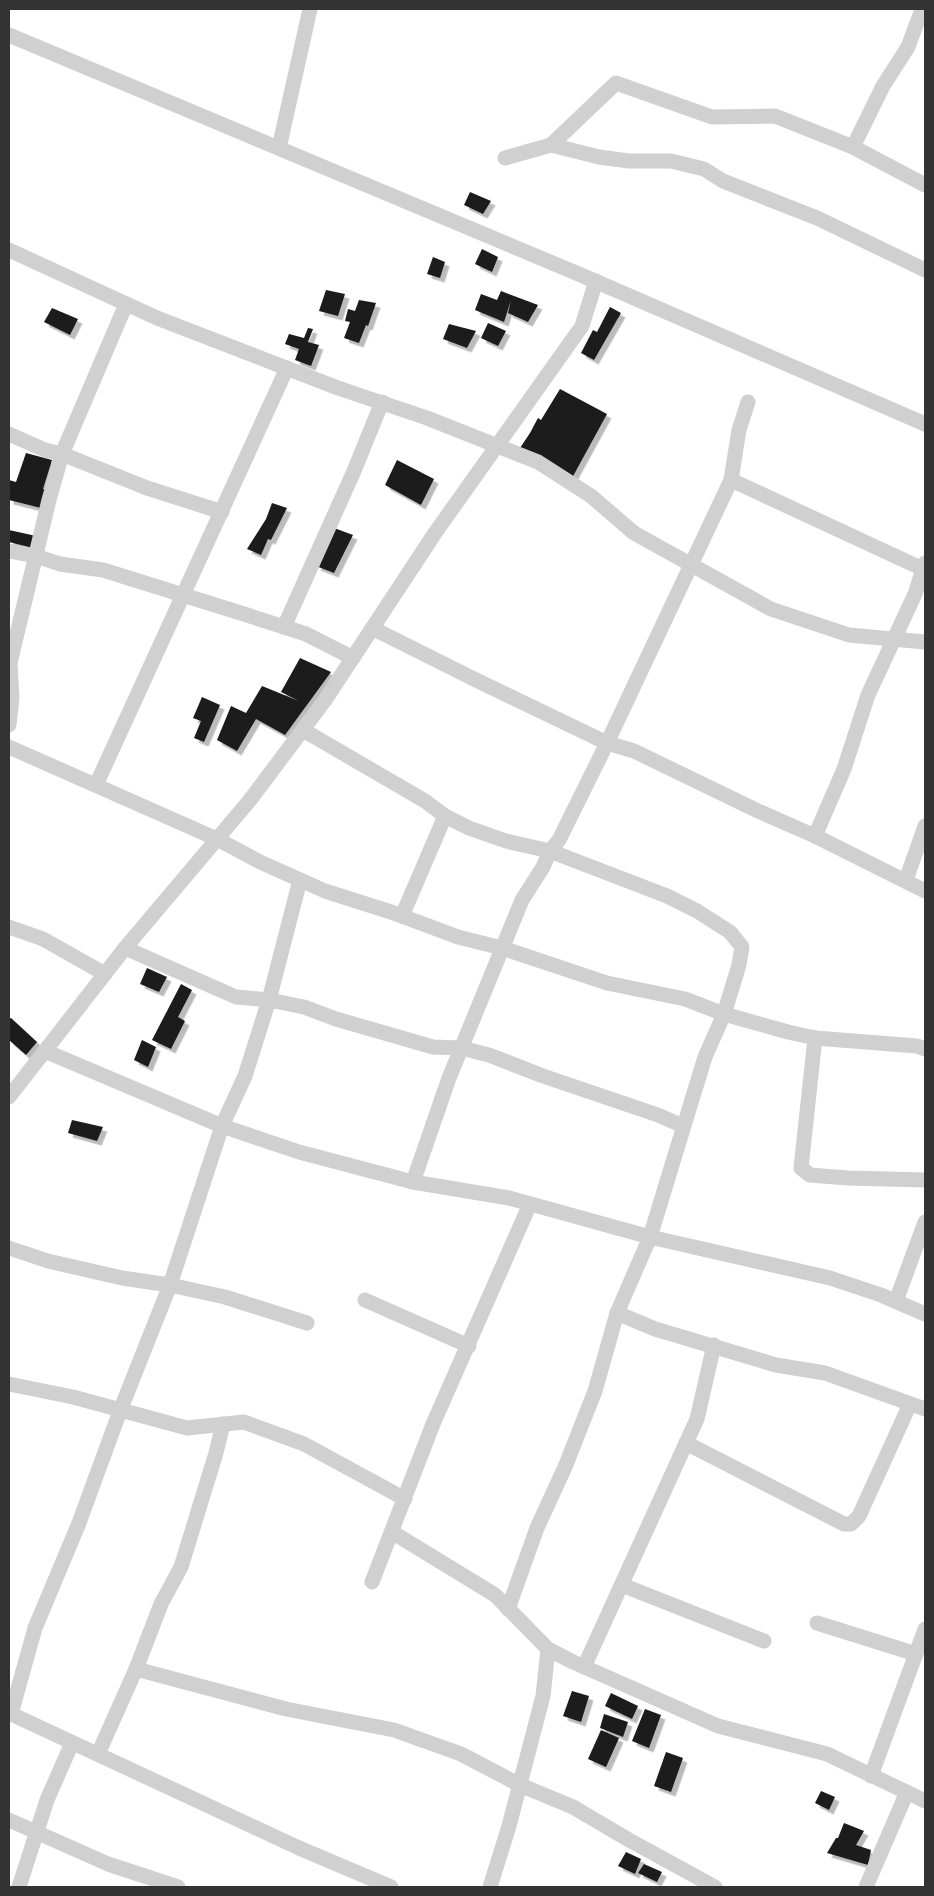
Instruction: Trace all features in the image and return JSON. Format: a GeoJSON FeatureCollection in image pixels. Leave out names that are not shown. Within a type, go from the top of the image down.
{"type":"FeatureCollection","features":[{"type":"Feature","properties":{"kind":"street"},"geometry":{"type":"LineString","coordinates":[[279,148],[310,9]]}},
{"type":"Feature","properties":{"kind":"street"},"geometry":{"type":"LineString","coordinates":[[853,147],[883,86],[908,47],[922,9]]}},
{"type":"Feature","properties":{"kind":"street"},"geometry":{"type":"LineString","coordinates":[[9,35],[596,282],[925,424]]}},
{"type":"Feature","properties":{"kind":"street"},"geometry":{"type":"LineString","coordinates":[[505,158],[551,145],[616,83],[712,117],[775,116],[853,147],[925,185]]}},
{"type":"Feature","properties":{"kind":"street"},"geometry":{"type":"LineString","coordinates":[[551,145],[599,157],[629,161],[671,161],[704,169],[723,180],[817,218],[925,270]]}},
{"type":"Feature","properties":{"kind":"street"},"geometry":{"type":"LineString","coordinates":[[9,250],[157,318],[538,462],[591,496],[634,533],[771,609],[849,635],[925,642]]}},
{"type":"Feature","properties":{"kind":"street"},"geometry":{"type":"LineString","coordinates":[[9,1096],[125,948],[250,800],[303,730],[435,533],[582,326],[596,282]]}},
{"type":"Feature","properties":{"kind":"street"},"geometry":{"type":"LineString","coordinates":[[9,725],[12,698],[10,663],[49,500],[62,454],[126,304]]}},
{"type":"Feature","properties":{"kind":"street"},"geometry":{"type":"LineString","coordinates":[[96,785],[288,368]]}},
{"type":"Feature","properties":{"kind":"street"},"geometry":{"type":"LineString","coordinates":[[284,627],[354,471],[382,402]]}},
{"type":"Feature","properties":{"kind":"street"},"geometry":{"type":"LineString","coordinates":[[413,1182],[461,1048],[522,900],[543,867],[550,851],[559,840],[731,480],[739,430],[748,402]]}},
{"type":"Feature","properties":{"kind":"street"},"geometry":{"type":"LineString","coordinates":[[9,434],[45,450],[62,454],[147,488],[222,512]]}},
{"type":"Feature","properties":{"kind":"street"},"geometry":{"type":"LineString","coordinates":[[731,480],[924,566],[915,594],[868,695],[844,769],[815,836]]}},
{"type":"Feature","properties":{"kind":"street"},"geometry":{"type":"LineString","coordinates":[[9,551],[36,556],[60,564],[103,570],[306,634],[353,658]]}},
{"type":"Feature","properties":{"kind":"street"},"geometry":{"type":"LineString","coordinates":[[372,628],[607,743],[634,751],[758,811],[815,836],[925,891]]}},
{"type":"Feature","properties":{"kind":"street"},"geometry":{"type":"LineString","coordinates":[[303,730],[425,801],[445,816],[469,828],[506,841],[550,851],[667,896],[697,911],[730,932],[742,947],[739,965],[724,1014],[705,1057],[650,1237],[617,1313],[595,1391],[565,1468],[538,1528],[508,1609]]}},
{"type":"Feature","properties":{"kind":"street"},"geometry":{"type":"LineString","coordinates":[[9,747],[217,839],[325,891],[402,916],[458,937],[502,948],[607,983],[685,998],[724,1014],[815,1038],[917,1046],[925,1049]]}},
{"type":"Feature","properties":{"kind":"street"},"geometry":{"type":"LineString","coordinates":[[402,916],[445,816]]}},
{"type":"Feature","properties":{"kind":"street"},"geometry":{"type":"LineString","coordinates":[[906,880],[925,826]]}},
{"type":"Feature","properties":{"kind":"street"},"geometry":{"type":"LineString","coordinates":[[300,880],[270,1000],[245,1076],[222,1126],[170,1285],[120,1411],[79,1523],[35,1628],[10,1714],[299,1848],[390,1887]]}},
{"type":"Feature","properties":{"kind":"street"},"geometry":{"type":"LineString","coordinates":[[9,926],[43,938],[105,974]]}},
{"type":"Feature","properties":{"kind":"street"},"geometry":{"type":"LineString","coordinates":[[125,948],[236,997],[270,1000],[304,1007],[336,1019],[433,1048],[461,1048],[489,1055],[658,1115],[683,1126]]}},
{"type":"Feature","properties":{"kind":"street"},"geometry":{"type":"LineString","coordinates":[[815,1038],[801,1168],[810,1175],[925,1180]]}},
{"type":"Feature","properties":{"kind":"street"},"geometry":{"type":"LineString","coordinates":[[45,1051],[222,1126],[299,1152],[413,1182],[509,1198],[650,1237],[830,1278],[925,1314]]}},
{"type":"Feature","properties":{"kind":"street"},"geometry":{"type":"LineString","coordinates":[[372,1582],[433,1424],[530,1204]]}},
{"type":"Feature","properties":{"kind":"street"},"geometry":{"type":"LineString","coordinates":[[896,1302],[925,1222]]}},
{"type":"Feature","properties":{"kind":"street"},"geometry":{"type":"LineString","coordinates":[[9,1248],[48,1261],[122,1278],[170,1285],[224,1297],[307,1323]]}},
{"type":"Feature","properties":{"kind":"street"},"geometry":{"type":"LineString","coordinates":[[365,1300],[468,1346]]}},
{"type":"Feature","properties":{"kind":"street"},"geometry":{"type":"LineString","coordinates":[[617,1313],[655,1329],[776,1365],[825,1373],[925,1409]]}},
{"type":"Feature","properties":{"kind":"street"},"geometry":{"type":"LineString","coordinates":[[584,1667],[686,1444],[696,1419],[714,1345]]}},
{"type":"Feature","properties":{"kind":"street"},"geometry":{"type":"LineString","coordinates":[[9,1384],[73,1397],[187,1428],[244,1422],[304,1444],[404,1500]]}},
{"type":"Feature","properties":{"kind":"street"},"geometry":{"type":"LineString","coordinates":[[686,1444],[844,1524],[850,1524],[859,1516],[910,1404]]}},
{"type":"Feature","properties":{"kind":"street"},"geometry":{"type":"LineString","coordinates":[[98,1754],[136,1669],[161,1604],[182,1567],[223,1424]]}},
{"type":"Feature","properties":{"kind":"street"},"geometry":{"type":"LineString","coordinates":[[392,1532],[495,1595],[548,1649],[584,1667],[718,1726],[827,1754],[925,1801]]}},
{"type":"Feature","properties":{"kind":"street"},"geometry":{"type":"LineString","coordinates":[[622,1585],[764,1641]]}},
{"type":"Feature","properties":{"kind":"street"},"geometry":{"type":"LineString","coordinates":[[817,1623],[916,1654]]}},
{"type":"Feature","properties":{"kind":"street"},"geometry":{"type":"LineString","coordinates":[[871,1776],[925,1629]]}},
{"type":"Feature","properties":{"kind":"street"},"geometry":{"type":"LineString","coordinates":[[490,1887],[520,1785],[543,1696],[548,1649]]}},
{"type":"Feature","properties":{"kind":"street"},"geometry":{"type":"LineString","coordinates":[[136,1669],[286,1709],[394,1730],[461,1754],[520,1785],[574,1807],[629,1840],[716,1887]]}},
{"type":"Feature","properties":{"kind":"street"},"geometry":{"type":"LineString","coordinates":[[19,1887],[47,1800],[72,1742]]}},
{"type":"Feature","properties":{"kind":"street"},"geometry":{"type":"LineString","coordinates":[[866,1887],[907,1792]]}},
{"type":"Feature","properties":{"kind":"street"},"geometry":{"type":"LineString","coordinates":[[9,1820],[108,1864],[178,1887]]}},
{"type":"Feature","properties":{"kind":"building"},"geometry":{"type":"Polygon","coordinates":[[[470,192],[491,201],[483,214],[464,205],[470,192]]]}},
{"type":"Feature","properties":{"kind":"building"},"geometry":{"type":"Polygon","coordinates":[[[482,249],[498,257],[492,272],[475,264],[482,249]]]}},
{"type":"Feature","properties":{"kind":"building"},"geometry":{"type":"Polygon","coordinates":[[[433,257],[445,262],[440,278],[427,274],[433,257]]]}},
{"type":"Feature","properties":{"kind":"building"},"geometry":{"type":"Polygon","coordinates":[[[326,290],[345,294],[338,316],[319,311],[326,290]]]}},
{"type":"Feature","properties":{"kind":"building"},"geometry":{"type":"Polygon","coordinates":[[[501,291],[538,305],[528,322],[508,313],[511,300],[504,322],[475,310],[481,294],[497,300],[501,291]]]}},
{"type":"Feature","properties":{"kind":"building"},"geometry":{"type":"Polygon","coordinates":[[[359,300],[376,303],[368,326],[366,325],[359,343],[344,338],[350,322],[345,321],[348,309],[355,311],[359,300]]]}},
{"type":"Feature","properties":{"kind":"building"},"geometry":{"type":"Polygon","coordinates":[[[610,307],[621,313],[594,360],[581,353],[593,330],[597,332],[610,307]]]}},
{"type":"Feature","properties":{"kind":"building"},"geometry":{"type":"Polygon","coordinates":[[[52,308],[78,319],[70,335],[44,322],[52,308]]]}},
{"type":"Feature","properties":{"kind":"building"},"geometry":{"type":"Polygon","coordinates":[[[488,323],[506,331],[498,346],[481,338],[488,323]]]}},
{"type":"Feature","properties":{"kind":"building"},"geometry":{"type":"Polygon","coordinates":[[[449,324],[476,331],[467,348],[443,339],[449,324]]]}},
{"type":"Feature","properties":{"kind":"building"},"geometry":{"type":"Polygon","coordinates":[[[308,328],[313,329],[308,342],[319,345],[311,366],[295,360],[299,349],[285,344],[289,334],[304,338],[308,328]]]}},
{"type":"Feature","properties":{"kind":"building"},"geometry":{"type":"Polygon","coordinates":[[[560,389],[607,414],[572,478],[520,448],[538,418],[541,420],[560,389]]]}},
{"type":"Feature","properties":{"kind":"building"},"geometry":{"type":"Polygon","coordinates":[[[26,453],[52,460],[43,489],[46,490],[41,508],[9,500],[9,480],[16,482],[26,453]]]}},
{"type":"Feature","properties":{"kind":"building"},"geometry":{"type":"Polygon","coordinates":[[[397,460],[434,479],[421,505],[385,485],[397,460]]]}},
{"type":"Feature","properties":{"kind":"building"},"geometry":{"type":"Polygon","coordinates":[[[272,503],[287,508],[271,540],[268,539],[261,555],[247,549],[266,519],[272,503]]]}},
{"type":"Feature","properties":{"kind":"building"},"geometry":{"type":"Polygon","coordinates":[[[334,528],[353,535],[334,573],[316,566],[334,528]]]}},
{"type":"Feature","properties":{"kind":"building"},"geometry":{"type":"Polygon","coordinates":[[[9,530],[36,536],[33,548],[9,542],[9,530]]]}},
{"type":"Feature","properties":{"kind":"building"},"geometry":{"type":"Polygon","coordinates":[[[300,658],[331,672],[285,735],[256,719],[237,751],[217,740],[231,706],[246,713],[262,686],[299,701],[281,692],[300,658]]]}},
{"type":"Feature","properties":{"kind":"building"},"geometry":{"type":"Polygon","coordinates":[[[202,697],[220,705],[204,742],[194,738],[201,721],[193,718],[202,697]]]}},
{"type":"Feature","properties":{"kind":"building"},"geometry":{"type":"Polygon","coordinates":[[[147,968],[167,977],[159,992],[140,984],[147,968]]]}},
{"type":"Feature","properties":{"kind":"building"},"geometry":{"type":"Polygon","coordinates":[[[181,984],[192,990],[178,1017],[185,1021],[171,1049],[152,1040],[181,984]]]}},
{"type":"Feature","properties":{"kind":"building"},"geometry":{"type":"Polygon","coordinates":[[[11,1018],[37,1042],[26,1055],[9,1040],[9,1019],[11,1018]]]}},
{"type":"Feature","properties":{"kind":"building"},"geometry":{"type":"Polygon","coordinates":[[[142,1040],[156,1047],[148,1067],[134,1060],[142,1040]]]}},
{"type":"Feature","properties":{"kind":"building"},"geometry":{"type":"Polygon","coordinates":[[[72,1120],[103,1127],[97,1141],[68,1133],[72,1120]]]}},
{"type":"Feature","properties":{"kind":"building"},"geometry":{"type":"Polygon","coordinates":[[[572,1691],[589,1696],[581,1722],[563,1716],[572,1691]]]}},
{"type":"Feature","properties":{"kind":"building"},"geometry":{"type":"Polygon","coordinates":[[[611,1693],[638,1706],[632,1719],[605,1706],[611,1693]]]}},
{"type":"Feature","properties":{"kind":"building"},"geometry":{"type":"Polygon","coordinates":[[[645,1709],[661,1715],[649,1748],[632,1741],[645,1709]]]}},
{"type":"Feature","properties":{"kind":"building"},"geometry":{"type":"Polygon","coordinates":[[[604,1714],[628,1722],[623,1737],[600,1728],[604,1714]]]}},
{"type":"Feature","properties":{"kind":"building"},"geometry":{"type":"Polygon","coordinates":[[[601,1730],[619,1738],[606,1767],[588,1759],[601,1730]]]}},
{"type":"Feature","properties":{"kind":"building"},"geometry":{"type":"Polygon","coordinates":[[[666,1752],[683,1758],[671,1792],[654,1786],[666,1752]]]}},
{"type":"Feature","properties":{"kind":"building"},"geometry":{"type":"Polygon","coordinates":[[[821,1791],[835,1797],[829,1810],[815,1803],[821,1791]]]}},
{"type":"Feature","properties":{"kind":"building"},"geometry":{"type":"Polygon","coordinates":[[[844,1823],[864,1831],[856,1845],[871,1850],[868,1865],[827,1853],[836,1838],[838,1838],[844,1823]]]}},
{"type":"Feature","properties":{"kind":"building"},"geometry":{"type":"Polygon","coordinates":[[[626,1852],[641,1859],[635,1874],[618,1866],[626,1852]]]}},
{"type":"Feature","properties":{"kind":"building"},"geometry":{"type":"Polygon","coordinates":[[[644,1864],[662,1872],[657,1882],[638,1873],[644,1864]]]}}]}
